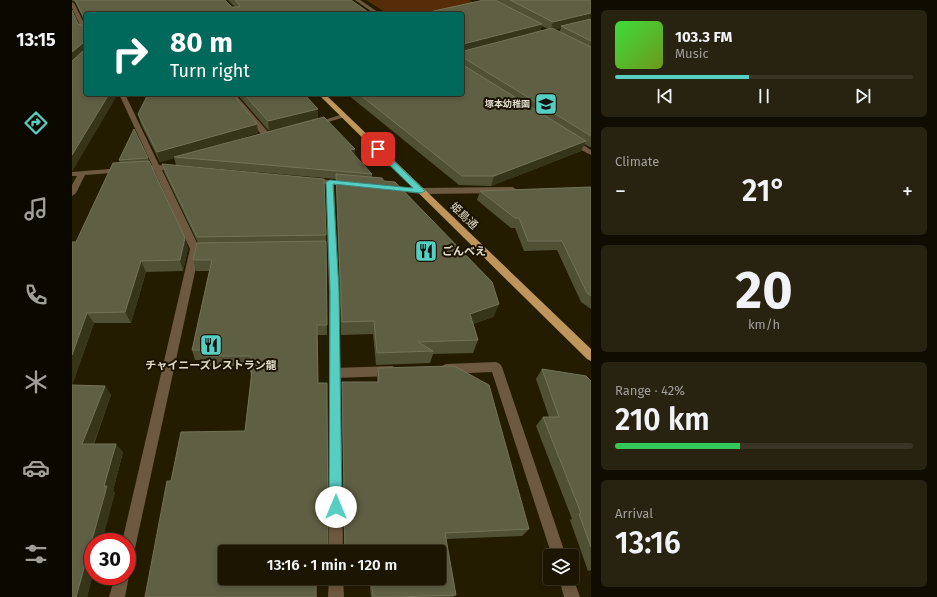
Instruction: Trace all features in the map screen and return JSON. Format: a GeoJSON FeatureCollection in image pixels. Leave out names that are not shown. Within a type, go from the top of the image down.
{"type":"FeatureCollection","features":[{"type":"Feature","properties":{"kind":"main road","name":"姫島通"},"geometry":{"type":"LineString","coordinates":[[323,96],[591,356]]}},
{"type":"Feature","properties":{"kind":"street"},"geometry":{"type":"LineString","coordinates":[[357,0],[375,12]]}},
{"type":"Feature","properties":{"kind":"street"},"geometry":{"type":"LineString","coordinates":[[72,3],[84,28]]}},
{"type":"Feature","properties":{"kind":"street"},"geometry":{"type":"LineString","coordinates":[[123,96],[199,249],[132,533]]}},
{"type":"Feature","properties":{"kind":"street"},"geometry":{"type":"LineString","coordinates":[[234,96],[271,135],[260,138]]}},
{"type":"Feature","properties":{"kind":"street"},"geometry":{"type":"LineString","coordinates":[[311,125],[343,116]]}},
{"type":"Feature","properties":{"kind":"street"},"geometry":{"type":"LineString","coordinates":[[565,137],[591,154]]}},
{"type":"Feature","properties":{"kind":"street"},"geometry":{"type":"LineString","coordinates":[[157,167],[178,160]]}},
{"type":"Feature","properties":{"kind":"street"},"geometry":{"type":"LineString","coordinates":[[72,174],[157,167],[188,170]]}},
{"type":"Feature","properties":{"kind":"street"},"geometry":{"type":"LineString","coordinates":[[72,193],[82,174]]}},
{"type":"Feature","properties":{"kind":"street"},"geometry":{"type":"LineString","coordinates":[[306,180],[358,185]]}},
{"type":"Feature","properties":{"kind":"street"},"geometry":{"type":"LineString","coordinates":[[330,182],[328,247],[335,373],[336,545]]}},
{"type":"Feature","properties":{"kind":"street"},"geometry":{"type":"LineString","coordinates":[[380,187],[421,191],[522,190]]}},
{"type":"Feature","properties":{"kind":"street"},"geometry":{"type":"LineString","coordinates":[[435,369],[496,367],[557,549]]}},
{"type":"Feature","properties":{"kind":"street"},"geometry":{"type":"LineString","coordinates":[[335,373],[404,370]]}},
{"type":"Feature","properties":{"kind":"street"},"geometry":{"type":"LineString","coordinates":[[117,597],[120,585]]}},
{"type":"Feature","properties":{"kind":"street"},"geometry":{"type":"LineString","coordinates":[[336,585],[336,597]]}},
{"type":"Feature","properties":{"kind":"street"},"geometry":{"type":"LineString","coordinates":[[568,585],[572,597]]}},
{"type":"Feature","properties":{"kind":"shaded area"},"geometry":{"type":"Polygon","coordinates":[[[366,0],[469,0],[532,32],[464,15],[464,12],[385,12],[366,0]]]}},
{"type":"Feature","properties":{"kind":"building"},"geometry":{"type":"Polygon","coordinates":[[[75,0],[225,0],[232,7],[239,7],[240,6],[235,0],[351,0],[368,12],[84,12],[84,18],[75,0]]]}},
{"type":"Feature","properties":{"kind":"building"},"geometry":{"type":"Polygon","coordinates":[[[484,0],[495,0],[542,24],[464,44],[464,12],[429,12],[484,0]]]}},
{"type":"Feature","properties":{"kind":"building"},"geometry":{"type":"Polygon","coordinates":[[[510,0],[591,0],[591,13],[553,22],[510,0]]]}},
{"type":"Feature","properties":{"kind":"building"},"geometry":{"type":"Polygon","coordinates":[[[72,10],[78,24],[84,26],[84,44],[83,43],[72,52],[72,10]]]}},
{"type":"Feature","properties":{"kind":"building"},"geometry":{"type":"Polygon","coordinates":[[[591,19],[591,41],[561,26],[591,19]]]}},
{"type":"Feature","properties":{"kind":"building"},"geometry":{"type":"Polygon","coordinates":[[[552,28],[591,47],[591,136],[464,58],[464,51],[552,28]]]}},
{"type":"Feature","properties":{"kind":"building"},"geometry":{"type":"Polygon","coordinates":[[[84,50],[84,96],[108,96],[72,155],[72,61],[84,50]]]}},
{"type":"Feature","properties":{"kind":"building"},"geometry":{"type":"Polygon","coordinates":[[[464,66],[586,141],[494,176],[462,176],[362,96],[464,96],[464,66]]]}},
{"type":"Feature","properties":{"kind":"building"},"geometry":{"type":"Polygon","coordinates":[[[147,96],[235,96],[257,124],[157,152],[138,114],[147,96]]]}},
{"type":"Feature","properties":{"kind":"building"},"geometry":{"type":"Polygon","coordinates":[[[246,96],[306,96],[318,109],[268,121],[246,96]]]}},
{"type":"Feature","properties":{"kind":"building"},"geometry":{"type":"Polygon","coordinates":[[[324,117],[355,149],[350,150],[372,174],[174,157],[324,117]]]}},
{"type":"Feature","properties":{"kind":"building"},"geometry":{"type":"Polygon","coordinates":[[[134,129],[148,158],[119,160],[134,129]]]}},
{"type":"Feature","properties":{"kind":"building"},"geometry":{"type":"Polygon","coordinates":[[[149,161],[185,238],[180,260],[141,261],[125,312],[87,313],[72,355],[72,242],[76,242],[113,163],[149,161]]]}},
{"type":"Feature","properties":{"kind":"building"},"geometry":{"type":"Polygon","coordinates":[[[162,164],[324,179],[326,235],[197,237],[162,164]]]}},
{"type":"Feature","properties":{"kind":"building"},"geometry":{"type":"Polygon","coordinates":[[[336,174],[382,178],[384,181],[395,182],[492,282],[499,304],[470,314],[478,340],[418,342],[433,351],[377,353],[374,321],[342,322],[336,174]]]}},
{"type":"Feature","properties":{"kind":"building"},"geometry":{"type":"Polygon","coordinates":[[[591,187],[591,296],[587,293],[562,241],[528,241],[519,218],[515,218],[480,191],[591,187]]]}},
{"type":"Feature","properties":{"kind":"building"},"geometry":{"type":"Polygon","coordinates":[[[326,241],[327,325],[317,325],[318,383],[327,383],[328,545],[218,545],[218,585],[316,585],[316,597],[145,597],[167,481],[171,481],[181,432],[245,431],[252,371],[250,371],[251,356],[206,356],[208,350],[192,350],[212,260],[193,260],[197,243],[326,241]]]}},
{"type":"Feature","properties":{"kind":"building"},"geometry":{"type":"Polygon","coordinates":[[[454,366],[489,385],[529,529],[445,533],[456,595],[373,597],[372,585],[446,585],[446,545],[345,545],[342,382],[379,382],[378,368],[454,366]]]}},
{"type":"Feature","properties":{"kind":"building"},"geometry":{"type":"Polygon","coordinates":[[[542,369],[586,376],[591,381],[591,547],[579,514],[581,513],[543,417],[559,417],[542,369]]]}},
{"type":"Feature","properties":{"kind":"building"},"geometry":{"type":"Polygon","coordinates":[[[72,385],[105,386],[82,444],[116,444],[104,486],[107,486],[94,533],[84,533],[84,568],[76,597],[72,597],[72,385]]]}},
{"type":"Feature","properties":{"kind":"place","name":"塚本幼稚園"},"geometry":{"type":"Point","coordinates":[546,104]}},
{"type":"Feature","properties":{"kind":"place","name":"ごんべえ"},"geometry":{"type":"Point","coordinates":[426,251]}},
{"type":"Feature","properties":{"kind":"place","name":"チャイニーズレストラン龍"},"geometry":{"type":"Point","coordinates":[211,345]}},
{"type":"Feature","properties":{"kind":"route"},"geometry":{"type":"LineString","coordinates":[[336,507],[334,291],[330,182],[421,191],[378,149]]}}]}
